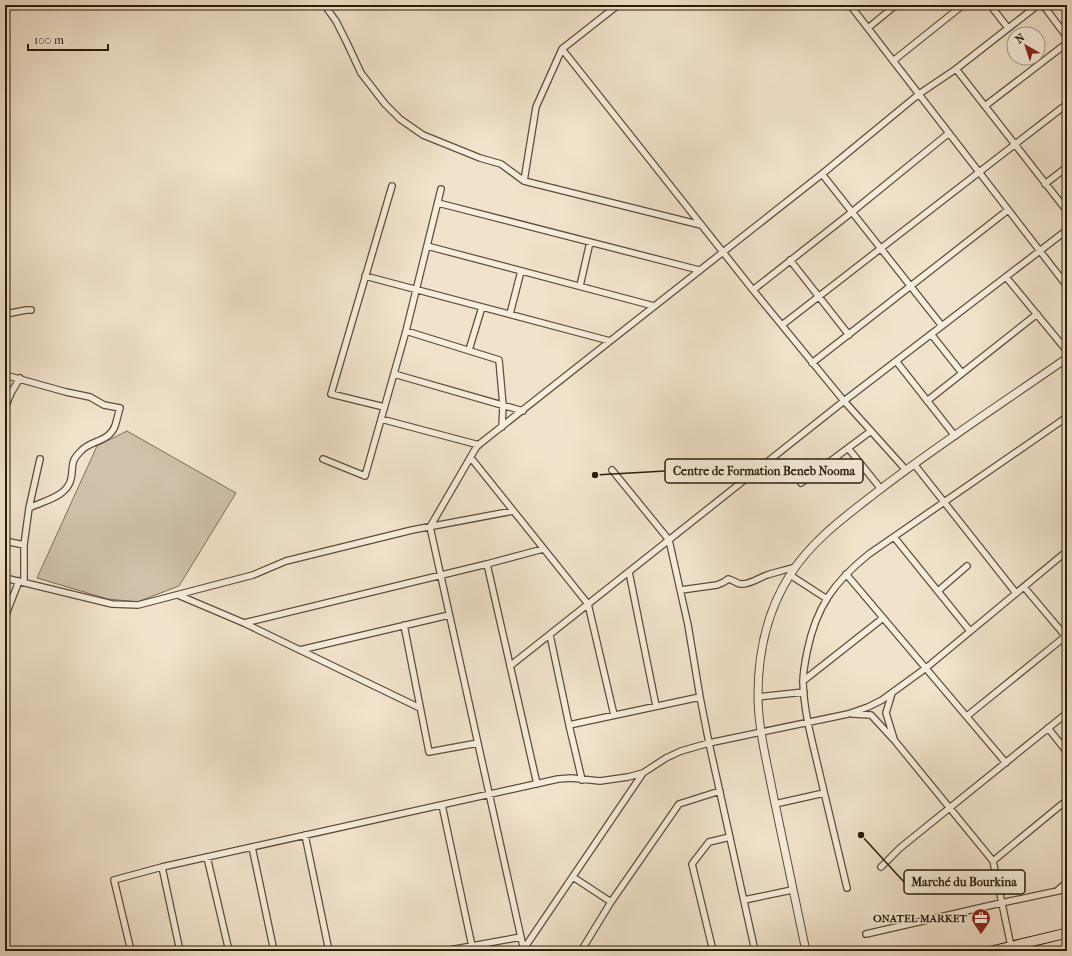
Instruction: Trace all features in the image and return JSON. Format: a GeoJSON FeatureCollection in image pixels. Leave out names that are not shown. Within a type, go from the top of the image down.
{"type":"FeatureCollection","features":[{"type":"Feature","properties":{"kind":"main road"},"geometry":{"type":"LineString","coordinates":[[992,951],[1011,949],[1067,933]]}},
{"type":"Feature","properties":{"kind":"street"},"geometry":{"type":"LineString","coordinates":[[326,5],[348,43],[361,73],[385,104],[400,119],[423,134],[480,158],[501,164],[524,181],[702,225]]}},
{"type":"Feature","properties":{"kind":"street"},"geometry":{"type":"LineString","coordinates":[[524,181],[536,107],[562,49],[618,5]]}},
{"type":"Feature","properties":{"kind":"street"},"geometry":{"type":"LineString","coordinates":[[850,5],[1067,286]]}},
{"type":"Feature","properties":{"kind":"street"},"geometry":{"type":"LineString","coordinates":[[868,28],[896,5]]}},
{"type":"Feature","properties":{"kind":"street"},"geometry":{"type":"LineString","coordinates":[[893,61],[964,5]]}},
{"type":"Feature","properties":{"kind":"street"},"geometry":{"type":"LineString","coordinates":[[990,5],[1006,26]]}},
{"type":"Feature","properties":{"kind":"street"},"geometry":{"type":"LineString","coordinates":[[1011,26],[1038,5]]}},
{"type":"Feature","properties":{"kind":"street"},"geometry":{"type":"LineString","coordinates":[[1043,5],[1067,37]]}},
{"type":"Feature","properties":{"kind":"street"},"geometry":{"type":"LineString","coordinates":[[524,950],[430,527],[479,445],[822,174],[919,94],[956,69],[1006,30]]}},
{"type":"Feature","properties":{"kind":"street"},"geometry":{"type":"LineString","coordinates":[[985,106],[1067,43]]}},
{"type":"Feature","properties":{"kind":"street"},"geometry":{"type":"LineString","coordinates":[[562,49],[722,252],[812,363],[906,470]]}},
{"type":"Feature","properties":{"kind":"street"},"geometry":{"type":"LineString","coordinates":[[956,69],[1067,211]]}},
{"type":"Feature","properties":{"kind":"street"},"geometry":{"type":"LineString","coordinates":[[782,325],[1067,104]]}},
{"type":"Feature","properties":{"kind":"street"},"geometry":{"type":"LineString","coordinates":[[753,290],[949,133]]}},
{"type":"Feature","properties":{"kind":"street"},"geometry":{"type":"LineString","coordinates":[[1046,184],[1067,167]]}},
{"type":"Feature","properties":{"kind":"street"},"geometry":{"type":"LineString","coordinates":[[822,174],[942,326]]}},
{"type":"Feature","properties":{"kind":"street"},"geometry":{"type":"LineString","coordinates":[[384,407],[330,394],[392,186]]}},
{"type":"Feature","properties":{"kind":"street"},"geometry":{"type":"LineString","coordinates":[[323,459],[365,476],[406,331],[441,189]]}},
{"type":"Feature","properties":{"kind":"street"},"geometry":{"type":"LineString","coordinates":[[438,202],[699,270]]}},
{"type":"Feature","properties":{"kind":"street"},"geometry":{"type":"LineString","coordinates":[[812,363],[1008,210]]}},
{"type":"Feature","properties":{"kind":"street"},"geometry":{"type":"LineString","coordinates":[[510,666],[844,401],[1067,230]]}},
{"type":"Feature","properties":{"kind":"street"},"geometry":{"type":"LineString","coordinates":[[580,286],[590,242]]}},
{"type":"Feature","properties":{"kind":"street"},"geometry":{"type":"LineString","coordinates":[[427,246],[654,306]]}},
{"type":"Feature","properties":{"kind":"street"},"geometry":{"type":"LineString","coordinates":[[790,260],[849,335]]}},
{"type":"Feature","properties":{"kind":"street"},"geometry":{"type":"LineString","coordinates":[[510,314],[521,271]]}},
{"type":"Feature","properties":{"kind":"street"},"geometry":{"type":"LineString","coordinates":[[365,276],[610,341]]}},
{"type":"Feature","properties":{"kind":"street"},"geometry":{"type":"LineString","coordinates":[[1006,277],[1067,351]]}},
{"type":"Feature","properties":{"kind":"street"},"geometry":{"type":"LineString","coordinates":[[469,350],[482,307]]}},
{"type":"Feature","properties":{"kind":"street"},"geometry":{"type":"LineString","coordinates":[[5,316],[6,314],[31,310]]}},
{"type":"Feature","properties":{"kind":"street"},"geometry":{"type":"LineString","coordinates":[[927,401],[1036,314]]}},
{"type":"Feature","properties":{"kind":"street"},"geometry":{"type":"LineString","coordinates":[[406,331],[499,360],[503,405],[502,427]]}},
{"type":"Feature","properties":{"kind":"street"},"geometry":{"type":"LineString","coordinates":[[931,334],[962,373]]}},
{"type":"Feature","properties":{"kind":"street"},"geometry":{"type":"LineString","coordinates":[[806,951],[792,890],[761,732],[758,697],[759,666],[767,623],[776,600],[795,567],[817,541],[833,526],[914,464],[1067,358]]}},
{"type":"Feature","properties":{"kind":"street"},"geometry":{"type":"LineString","coordinates":[[896,361],[955,436]]}},
{"type":"Feature","properties":{"kind":"street"},"geometry":{"type":"LineString","coordinates":[[394,374],[522,410]]}},
{"type":"Feature","properties":{"kind":"street"},"geometry":{"type":"LineString","coordinates":[[5,375],[90,397],[104,405],[120,408],[115,426],[108,436],[82,449],[75,457],[72,464],[71,480],[63,492],[47,502],[38,503],[29,508]]}},
{"type":"Feature","properties":{"kind":"street"},"geometry":{"type":"LineString","coordinates":[[5,408],[11,393],[20,378]]}},
{"type":"Feature","properties":{"kind":"street"},"geometry":{"type":"LineString","coordinates":[[846,888],[807,723],[803,681],[809,643],[814,626],[823,606],[835,587],[846,574],[869,554],[1067,417]]}},
{"type":"Feature","properties":{"kind":"street"},"geometry":{"type":"LineString","coordinates":[[381,419],[479,445]]}},
{"type":"Feature","properties":{"kind":"street"},"geometry":{"type":"LineString","coordinates":[[801,483],[871,431]]}},
{"type":"Feature","properties":{"kind":"street"},"geometry":{"type":"LineString","coordinates":[[848,448],[881,489]]}},
{"type":"Feature","properties":{"kind":"street"},"geometry":{"type":"LineString","coordinates":[[470,458],[588,604],[614,715]]}},
{"type":"Feature","properties":{"kind":"street"},"geometry":{"type":"LineString","coordinates":[[5,617],[21,582],[29,508],[40,459]]}},
{"type":"Feature","properties":{"kind":"street"},"geometry":{"type":"LineString","coordinates":[[914,464],[1016,593]]}},
{"type":"Feature","properties":{"kind":"street"},"geometry":{"type":"LineString","coordinates":[[612,470],[669,540],[688,625],[709,743],[755,951]]}},
{"type":"Feature","properties":{"kind":"street"},"geometry":{"type":"LineString","coordinates":[[5,578],[112,604],[138,605],[253,575],[286,561],[412,530],[514,511]]}},
{"type":"Feature","properties":{"kind":"street"},"geometry":{"type":"LineString","coordinates":[[894,537],[970,632]]}},
{"type":"Feature","properties":{"kind":"street"},"geometry":{"type":"LineString","coordinates":[[5,541],[24,545]]}},
{"type":"Feature","properties":{"kind":"street"},"geometry":{"type":"LineString","coordinates":[[244,623],[544,549]]}},
{"type":"Feature","properties":{"kind":"street"},"geometry":{"type":"LineString","coordinates":[[131,951],[114,880],[162,867],[558,779],[571,778],[600,781],[628,777],[642,773],[680,751],[709,743],[848,714],[868,707],[892,693],[926,668],[1066,553]]}},
{"type":"Feature","properties":{"kind":"street"},"geometry":{"type":"LineString","coordinates":[[487,564],[537,784]]}},
{"type":"Feature","properties":{"kind":"street"},"geometry":{"type":"LineString","coordinates":[[938,591],[967,566]]}},
{"type":"Feature","properties":{"kind":"street"},"geometry":{"type":"LineString","coordinates":[[680,590],[717,585],[728,579],[731,579],[739,584],[745,584],[766,575],[795,567]]}},
{"type":"Feature","properties":{"kind":"street"},"geometry":{"type":"LineString","coordinates":[[629,572],[656,706]]}},
{"type":"Feature","properties":{"kind":"street"},"geometry":{"type":"LineString","coordinates":[[846,574],[1006,763]]}},
{"type":"Feature","properties":{"kind":"street"},"geometry":{"type":"LineString","coordinates":[[790,575],[827,599]]}},
{"type":"Feature","properties":{"kind":"street"},"geometry":{"type":"LineString","coordinates":[[967,716],[1066,637],[1024,587]]}},
{"type":"Feature","properties":{"kind":"street"},"geometry":{"type":"LineString","coordinates":[[177,594],[244,623],[420,708]]}},
{"type":"Feature","properties":{"kind":"street"},"geometry":{"type":"LineString","coordinates":[[300,650],[449,615]]}},
{"type":"Feature","properties":{"kind":"street"},"geometry":{"type":"LineString","coordinates":[[803,681],[883,618]]}},
{"type":"Feature","properties":{"kind":"street"},"geometry":{"type":"LineString","coordinates":[[404,626],[429,752],[478,742]]}},
{"type":"Feature","properties":{"kind":"street"},"geometry":{"type":"LineString","coordinates":[[550,635],[582,780]]}},
{"type":"Feature","properties":{"kind":"street"},"geometry":{"type":"LineString","coordinates":[[758,697],[804,692]]}},
{"type":"Feature","properties":{"kind":"street"},"geometry":{"type":"LineString","coordinates":[[892,693],[886,712],[894,741]]}},
{"type":"Feature","properties":{"kind":"street"},"geometry":{"type":"LineString","coordinates":[[569,725],[700,696]]}},
{"type":"Feature","properties":{"kind":"street"},"geometry":{"type":"LineString","coordinates":[[881,868],[900,848],[1067,713]]}},
{"type":"Feature","properties":{"kind":"street"},"geometry":{"type":"LineString","coordinates":[[848,714],[871,715],[993,861],[1011,949]]}},
{"type":"Feature","properties":{"kind":"street"},"geometry":{"type":"LineString","coordinates":[[1048,728],[1067,752]]}},
{"type":"Feature","properties":{"kind":"street"},"geometry":{"type":"LineString","coordinates":[[524,950],[642,773]]}},
{"type":"Feature","properties":{"kind":"street"},"geometry":{"type":"LineString","coordinates":[[581,951],[611,902],[679,804],[720,791]]}},
{"type":"Feature","properties":{"kind":"street"},"geometry":{"type":"LineString","coordinates":[[775,804],[824,793]]}},
{"type":"Feature","properties":{"kind":"street"},"geometry":{"type":"LineString","coordinates":[[993,861],[1067,800]]}},
{"type":"Feature","properties":{"kind":"street"},"geometry":{"type":"LineString","coordinates":[[442,805],[472,948]]}},
{"type":"Feature","properties":{"kind":"street"},"geometry":{"type":"LineString","coordinates":[[305,835],[329,951]]}},
{"type":"Feature","properties":{"kind":"street"},"geometry":{"type":"LineString","coordinates":[[713,951],[692,864],[708,842],[730,837]]}},
{"type":"Feature","properties":{"kind":"street"},"geometry":{"type":"LineString","coordinates":[[252,847],[274,951]]}},
{"type":"Feature","properties":{"kind":"street"},"geometry":{"type":"LineString","coordinates":[[207,857],[229,951]]}},
{"type":"Feature","properties":{"kind":"street"},"geometry":{"type":"LineString","coordinates":[[162,867],[180,951]]}},
{"type":"Feature","properties":{"kind":"street"},"geometry":{"type":"LineString","coordinates":[[573,877],[611,902]]}},
{"type":"Feature","properties":{"kind":"street"},"geometry":{"type":"LineString","coordinates":[[1056,891],[1067,882]]}},
{"type":"Feature","properties":{"kind":"street"},"geometry":{"type":"LineString","coordinates":[[866,934],[1067,889]]}},
{"type":"Feature","properties":{"kind":"street"},"geometry":{"type":"LineString","coordinates":[[744,900],[792,890]]}},
{"type":"Feature","properties":{"kind":"street"},"geometry":{"type":"LineString","coordinates":[[444,951],[472,948],[520,937]]}},
{"type":"Feature","properties":{"kind":"shaded area"},"geometry":{"type":"Polygon","coordinates":[[[127,431],[236,493],[179,586],[137,602],[108,599],[37,578],[97,446],[127,431]]]}},
{"type":"Feature","properties":{"kind":"place","name":"Centre de Formation Beneb Nooma"},"geometry":{"type":"Point","coordinates":[595,475]}},
{"type":"Feature","properties":{"kind":"place","name":"Marché du Bourkina"},"geometry":{"type":"Point","coordinates":[861,835]}},
{"type":"Feature","properties":{"kind":"place","name":"ONATEL MARKET"},"geometry":{"type":"Point","coordinates":[981,935]}}]}
